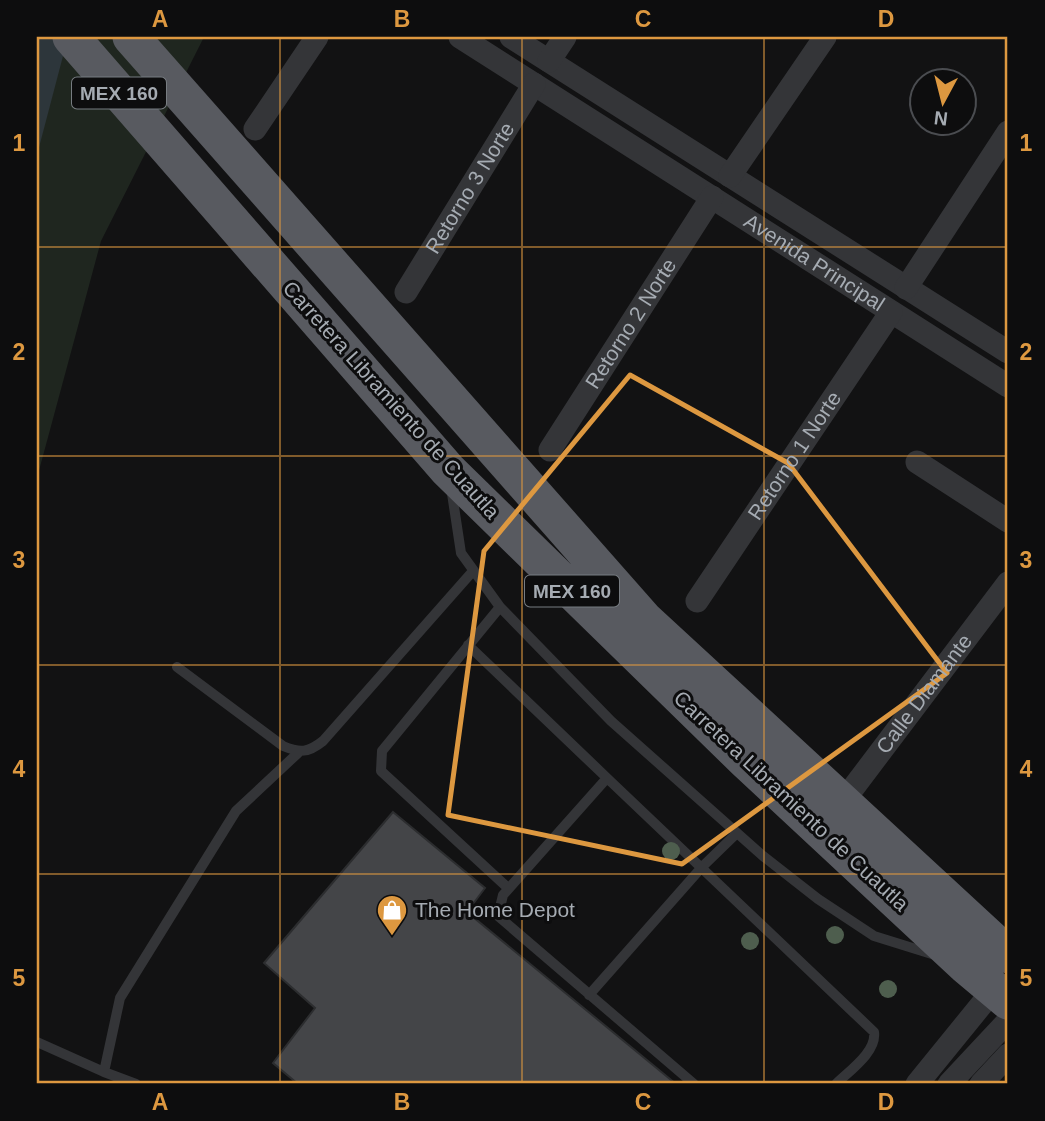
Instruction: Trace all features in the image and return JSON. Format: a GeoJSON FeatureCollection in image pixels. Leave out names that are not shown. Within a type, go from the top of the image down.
{"type":"FeatureCollection","features":[{"type":"Feature","properties":{"kind":"highway","name":"Carretera Libramiento de Cuautla"},"geometry":{"type":"LineString","coordinates":[[71,37],[448,470],[746,761],[1004,1003]]}},
{"type":"Feature","properties":{"kind":"highway","name":"Carretera Libramiento de Cuautla"},"geometry":{"type":"LineString","coordinates":[[131,37],[644,619],[841,804],[1008,955]]}},
{"type":"Feature","properties":{"kind":"street"},"geometry":{"type":"LineString","coordinates":[[255,130],[317,37]]}},
{"type":"Feature","properties":{"kind":"street","name":"Avenida Principal"},"geometry":{"type":"LineString","coordinates":[[460,37],[1008,386]]}},
{"type":"Feature","properties":{"kind":"street","name":"Avenida Principal"},"geometry":{"type":"LineString","coordinates":[[510,37],[1003,349]]}},
{"type":"Feature","properties":{"kind":"street"},"geometry":{"type":"LineString","coordinates":[[549,61],[565,37]]}},
{"type":"Feature","properties":{"kind":"street"},"geometry":{"type":"LineString","coordinates":[[730,176],[825,37]]}},
{"type":"Feature","properties":{"kind":"street","name":"Retorno 3 Norte"},"geometry":{"type":"LineString","coordinates":[[406,292],[534,84]]}},
{"type":"Feature","properties":{"kind":"street"},"geometry":{"type":"LineString","coordinates":[[621,139],[635,116]]}},
{"type":"Feature","properties":{"kind":"street"},"geometry":{"type":"LineString","coordinates":[[906,288],[1008,132]]}},
{"type":"Feature","properties":{"kind":"street","name":"Retorno 2 Norte"},"geometry":{"type":"LineString","coordinates":[[550,450],[712,197]]}},
{"type":"Feature","properties":{"kind":"street"},"geometry":{"type":"LineString","coordinates":[[815,263],[832,241]]}},
{"type":"Feature","properties":{"kind":"street","name":"Retorno 1 Norte"},"geometry":{"type":"LineString","coordinates":[[697,601],[891,312]]}},
{"type":"Feature","properties":{"kind":"street"},"geometry":{"type":"LineString","coordinates":[[983,370],[1003,349]]}},
{"type":"Feature","properties":{"kind":"street"},"geometry":{"type":"LineString","coordinates":[[917,462],[1008,522]]}},
{"type":"Feature","properties":{"kind":"street","name":"Calle Diamante"},"geometry":{"type":"LineString","coordinates":[[841,804],[1008,583]]}},
{"type":"Feature","properties":{"kind":"street"},"geometry":{"type":"LineString","coordinates":[[916,1084],[1004,1003]]}},
{"type":"Feature","properties":{"kind":"street"},"geometry":{"type":"LineString","coordinates":[[949,1084],[1004,1003]]}},
{"type":"Feature","properties":{"kind":"street"},"geometry":{"type":"LineString","coordinates":[[981,1084],[1008,1055]]}},
{"type":"Feature","properties":{"kind":"lane"},"geometry":{"type":"LineString","coordinates":[[448,470],[461,553],[500,607],[611,721],[737,833],[818,899],[874,936],[965,965]]}},
{"type":"Feature","properties":{"kind":"lane"},"geometry":{"type":"LineString","coordinates":[[104,1072],[120,998],[236,811],[299,753],[310,751],[323,741],[473,571]]}},
{"type":"Feature","properties":{"kind":"lane"},"geometry":{"type":"LineString","coordinates":[[500,607],[383,751],[380,762],[382,771],[508,888]]}},
{"type":"Feature","properties":{"kind":"lane"},"geometry":{"type":"LineString","coordinates":[[468,646],[874,1032],[875,1039],[870,1049],[836,1084]]}},
{"type":"Feature","properties":{"kind":"lane"},"geometry":{"type":"LineString","coordinates":[[177,667],[283,746],[299,753]]}},
{"type":"Feature","properties":{"kind":"lane"},"geometry":{"type":"LineString","coordinates":[[607,778],[508,888],[498,909],[501,920],[694,1084]]}},
{"type":"Feature","properties":{"kind":"lane"},"geometry":{"type":"LineString","coordinates":[[589,995],[702,867],[737,833]]}},
{"type":"Feature","properties":{"kind":"lane"},"geometry":{"type":"LineString","coordinates":[[37,1042],[136,1084]]}},
{"type":"Feature","properties":{"kind":"highlighted area"},"geometry":{"type":"Polygon","coordinates":[[[630,375],[788,463],[947,673],[682,864],[448,815],[484,551],[630,375]]]}},
{"type":"Feature","properties":{"kind":"shaded area"},"geometry":{"type":"Polygon","coordinates":[[[37,37],[204,37],[101,241],[37,478],[37,37]]]}},
{"type":"Feature","properties":{"kind":"shaded area"},"geometry":{"type":"Polygon","coordinates":[[[37,37],[68,37],[37,155],[37,37]]]}},
{"type":"Feature","properties":{"kind":"building","name":"The Home Depot"},"geometry":{"type":"Polygon","coordinates":[[[393,812],[485,888],[467,912],[676,1084],[298,1084],[273,1063],[315,1008],[264,963],[393,812]]]}},
{"type":"Feature","properties":{"kind":"place","name":"The Home Depot"},"geometry":{"type":"Point","coordinates":[392,937]}}]}
